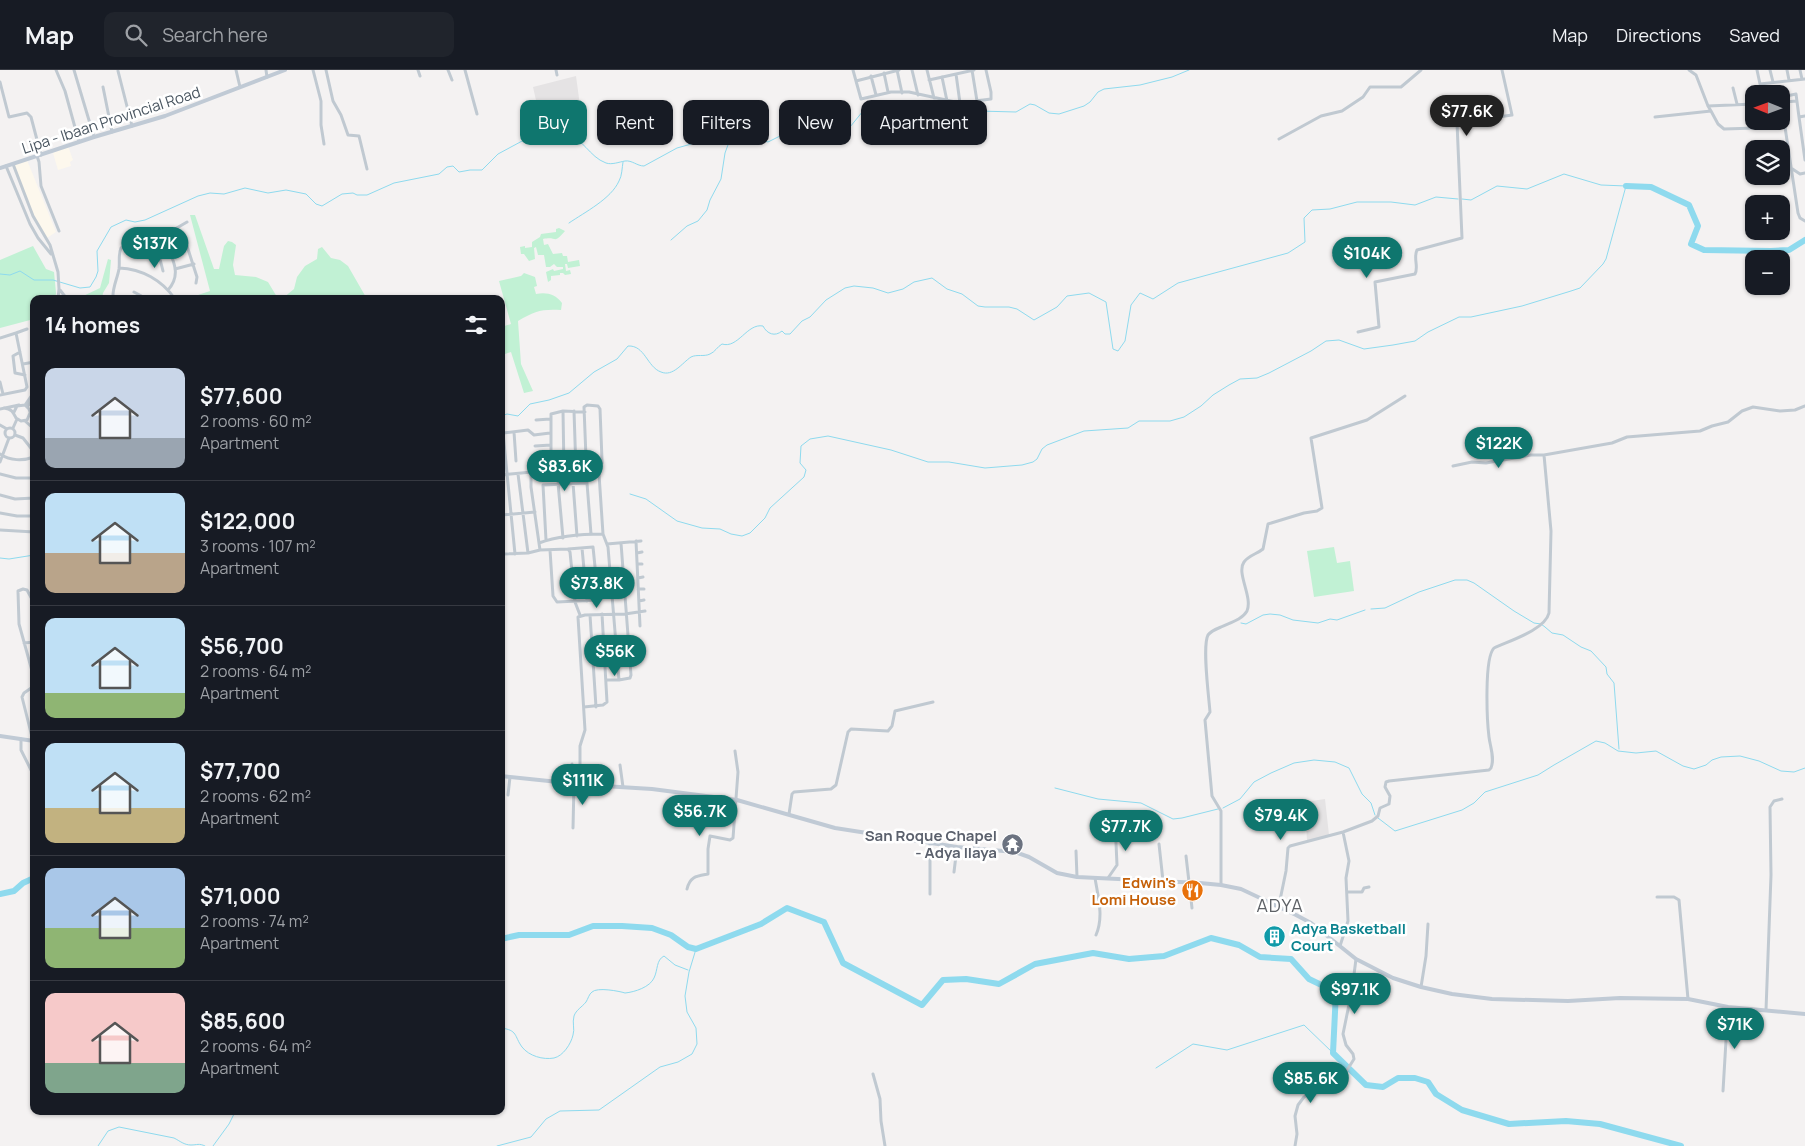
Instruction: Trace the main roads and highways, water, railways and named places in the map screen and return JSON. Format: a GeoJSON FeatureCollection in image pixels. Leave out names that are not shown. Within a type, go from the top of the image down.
{"type":"FeatureCollection","features":[{"type":"Feature","properties":{"kind":"waterway"},"geometry":{"type":"LineString","coordinates":[[0,274],[10,275],[20,271],[34,280],[53,280],[80,288],[90,287],[98,271],[97,251],[111,227],[126,220],[135,222],[145,220],[198,196],[210,193],[224,194],[245,188],[268,193],[286,190],[306,194],[316,204],[322,206],[342,194],[367,195],[394,183],[439,174],[447,167],[453,166],[459,172],[482,170],[498,154],[524,140],[553,139],[565,134],[577,139],[595,156],[606,163],[613,164],[628,161],[644,166],[677,148],[727,134],[738,134],[768,142],[782,135],[804,143],[813,142],[850,127],[863,111],[873,105],[891,101],[901,101],[950,117],[978,111],[1016,112],[1030,104],[1049,113],[1059,114],[1084,106],[1098,92],[1104,89],[1140,85],[1172,77],[1189,70]]}},
{"type":"Feature","properties":{"kind":"waterway"},"geometry":{"type":"LineString","coordinates":[[671,240],[687,226],[698,221],[707,210],[721,179],[728,145]]}},
{"type":"Feature","properties":{"kind":"waterway"},"geometry":{"type":"LineString","coordinates":[[569,223],[610,194],[620,179],[623,162]]}},
{"type":"Feature","properties":{"kind":"waterway"},"geometry":{"type":"LineString","coordinates":[[630,494],[646,499],[677,521],[702,528],[720,529],[742,536],[750,533],[765,518],[770,508],[804,477],[806,470],[800,463],[801,446],[810,439],[828,436],[891,450],[928,462],[949,462],[985,468],[1022,465],[1033,462],[1047,445],[1084,431],[1128,428],[1139,421],[1170,421],[1184,417],[1201,406],[1213,395],[1240,379],[1257,378],[1269,373],[1326,341],[1339,340],[1364,349],[1415,341],[1428,332],[1459,317],[1471,317],[1522,306],[1580,288],[1606,259],[1626,186],[1601,185],[1564,174],[1527,189],[1497,186],[1471,200],[1462,199]]}},
{"type":"Feature","properties":{"kind":"waterway"},"geometry":{"type":"LineString","coordinates":[[1626,186],[1651,187],[1689,205],[1698,226],[1691,244],[1704,250],[1789,250],[1805,240]]}},
{"type":"Feature","properties":{"kind":"waterway"},"geometry":{"type":"LineString","coordinates":[[505,415],[518,416],[530,404],[569,393],[594,372],[617,359],[628,346],[642,352],[656,369],[669,373],[691,357],[708,355],[722,344],[728,345],[733,343],[757,326],[763,326],[771,334],[777,334],[782,331],[785,334],[790,334],[826,300],[845,288],[854,286],[873,288],[888,293],[903,289],[914,282],[932,278],[947,289],[962,294],[978,306],[1009,307],[1017,309],[1034,320],[1057,307],[1067,296],[1089,293],[1106,302],[1113,349],[1118,351],[1125,341],[1131,305],[1140,293],[1153,299],[1178,283],[1288,253],[1305,242],[1304,218],[1312,210],[1330,209],[1357,202],[1391,202],[1415,205],[1436,197],[1458,199]]}},
{"type":"Feature","properties":{"kind":"waterway"},"geometry":{"type":"LineString","coordinates":[[0,558],[9,559],[30,556]]}},
{"type":"Feature","properties":{"kind":"waterway"},"geometry":{"type":"LineString","coordinates":[[1371,609],[1385,608],[1419,592],[1455,580],[1467,580],[1474,583],[1534,623],[1541,624],[1552,633],[1563,635],[1591,651],[1606,667],[1607,674],[1614,683],[1619,749]]}},
{"type":"Feature","properties":{"kind":"waterway"},"geometry":{"type":"LineString","coordinates":[[1241,623],[1246,624],[1263,615],[1270,614],[1280,615],[1293,620],[1318,623],[1330,619],[1337,620],[1365,610]]}},
{"type":"Feature","properties":{"kind":"waterway"},"geometry":{"type":"LineString","coordinates":[[1378,818],[1395,831],[1462,810],[1474,803],[1485,792],[1538,775],[1596,741],[1605,743],[1618,751],[1636,753],[1656,751],[1683,766],[1694,769],[1721,757],[1740,756],[1759,761],[1781,771],[1794,772],[1805,768]]}},
{"type":"Feature","properties":{"kind":"waterway"},"geometry":{"type":"LineString","coordinates":[[1223,808],[1240,799],[1254,782],[1271,773],[1294,763],[1314,760],[1335,762],[1349,768],[1362,794],[1371,803],[1375,815]]}},
{"type":"Feature","properties":{"kind":"waterway"},"geometry":{"type":"LineString","coordinates":[[1055,788],[1098,799],[1141,803],[1173,819],[1218,809]]}},
{"type":"Feature","properties":{"kind":"waterway"},"geometry":{"type":"LineString","coordinates":[[0,894],[14,891],[30,880]]}},
{"type":"Feature","properties":{"kind":"waterway"},"geometry":{"type":"LineString","coordinates":[[505,938],[519,935],[569,935],[593,926],[622,926],[652,928],[671,935],[688,947],[696,949],[761,924],[787,908],[824,922],[843,963],[922,1005],[943,980],[966,979],[999,984],[1035,964],[1093,953],[1129,959],[1164,956],[1211,938],[1239,945],[1260,957],[1291,959],[1309,979],[1336,992],[1333,1053],[1366,1085],[1383,1087],[1398,1078],[1415,1078],[1428,1082],[1436,1094],[1462,1110],[1509,1124],[1566,1121],[1600,1124],[1681,1146]]}},
{"type":"Feature","properties":{"kind":"waterway"},"geometry":{"type":"LineString","coordinates":[[497,1146],[531,1137],[546,1119],[560,1111],[599,1110],[660,1067],[678,1062],[692,1054],[697,1044],[696,1028],[687,1012],[685,996],[689,972],[696,949]]}},
{"type":"Feature","properties":{"kind":"waterway"},"geometry":{"type":"LineString","coordinates":[[505,1029],[515,1034],[522,1047],[528,1053],[541,1058],[554,1058],[560,1055],[568,1046],[574,1033],[573,1019],[575,1014],[592,992],[613,990],[625,993],[642,988],[652,981],[658,963],[664,956],[675,965],[688,970]]}},
{"type":"Feature","properties":{"kind":"waterway"},"geometry":{"type":"LineString","coordinates":[[1156,1068],[1193,1044],[1227,1050],[1304,1025],[1333,1053]]}},
{"type":"Feature","properties":{"kind":"waterway"},"geometry":{"type":"LineString","coordinates":[[213,1146],[234,1115]]}},
{"type":"Feature","properties":{"kind":"waterway"},"geometry":{"type":"LineString","coordinates":[[98,1146],[108,1131],[119,1127],[174,1138],[186,1144],[205,1146]]}},
{"type":"Feature","properties":{"kind":"place","name":"San Roque Chapel - Adya Ilaya"},"geometry":{"type":"Point","coordinates":[1013,844]}},
{"type":"Feature","properties":{"kind":"place","name":"Edwin's Lomi House"},"geometry":{"type":"Point","coordinates":[1192,891]}},
{"type":"Feature","properties":{"kind":"place","name":"Adya Basketball Court"},"geometry":{"type":"Point","coordinates":[1275,937]}},
{"type":"Feature","properties":{"kind":"district","name":"ADYA"},"geometry":{"type":"Point","coordinates":[1280,905]}}]}
